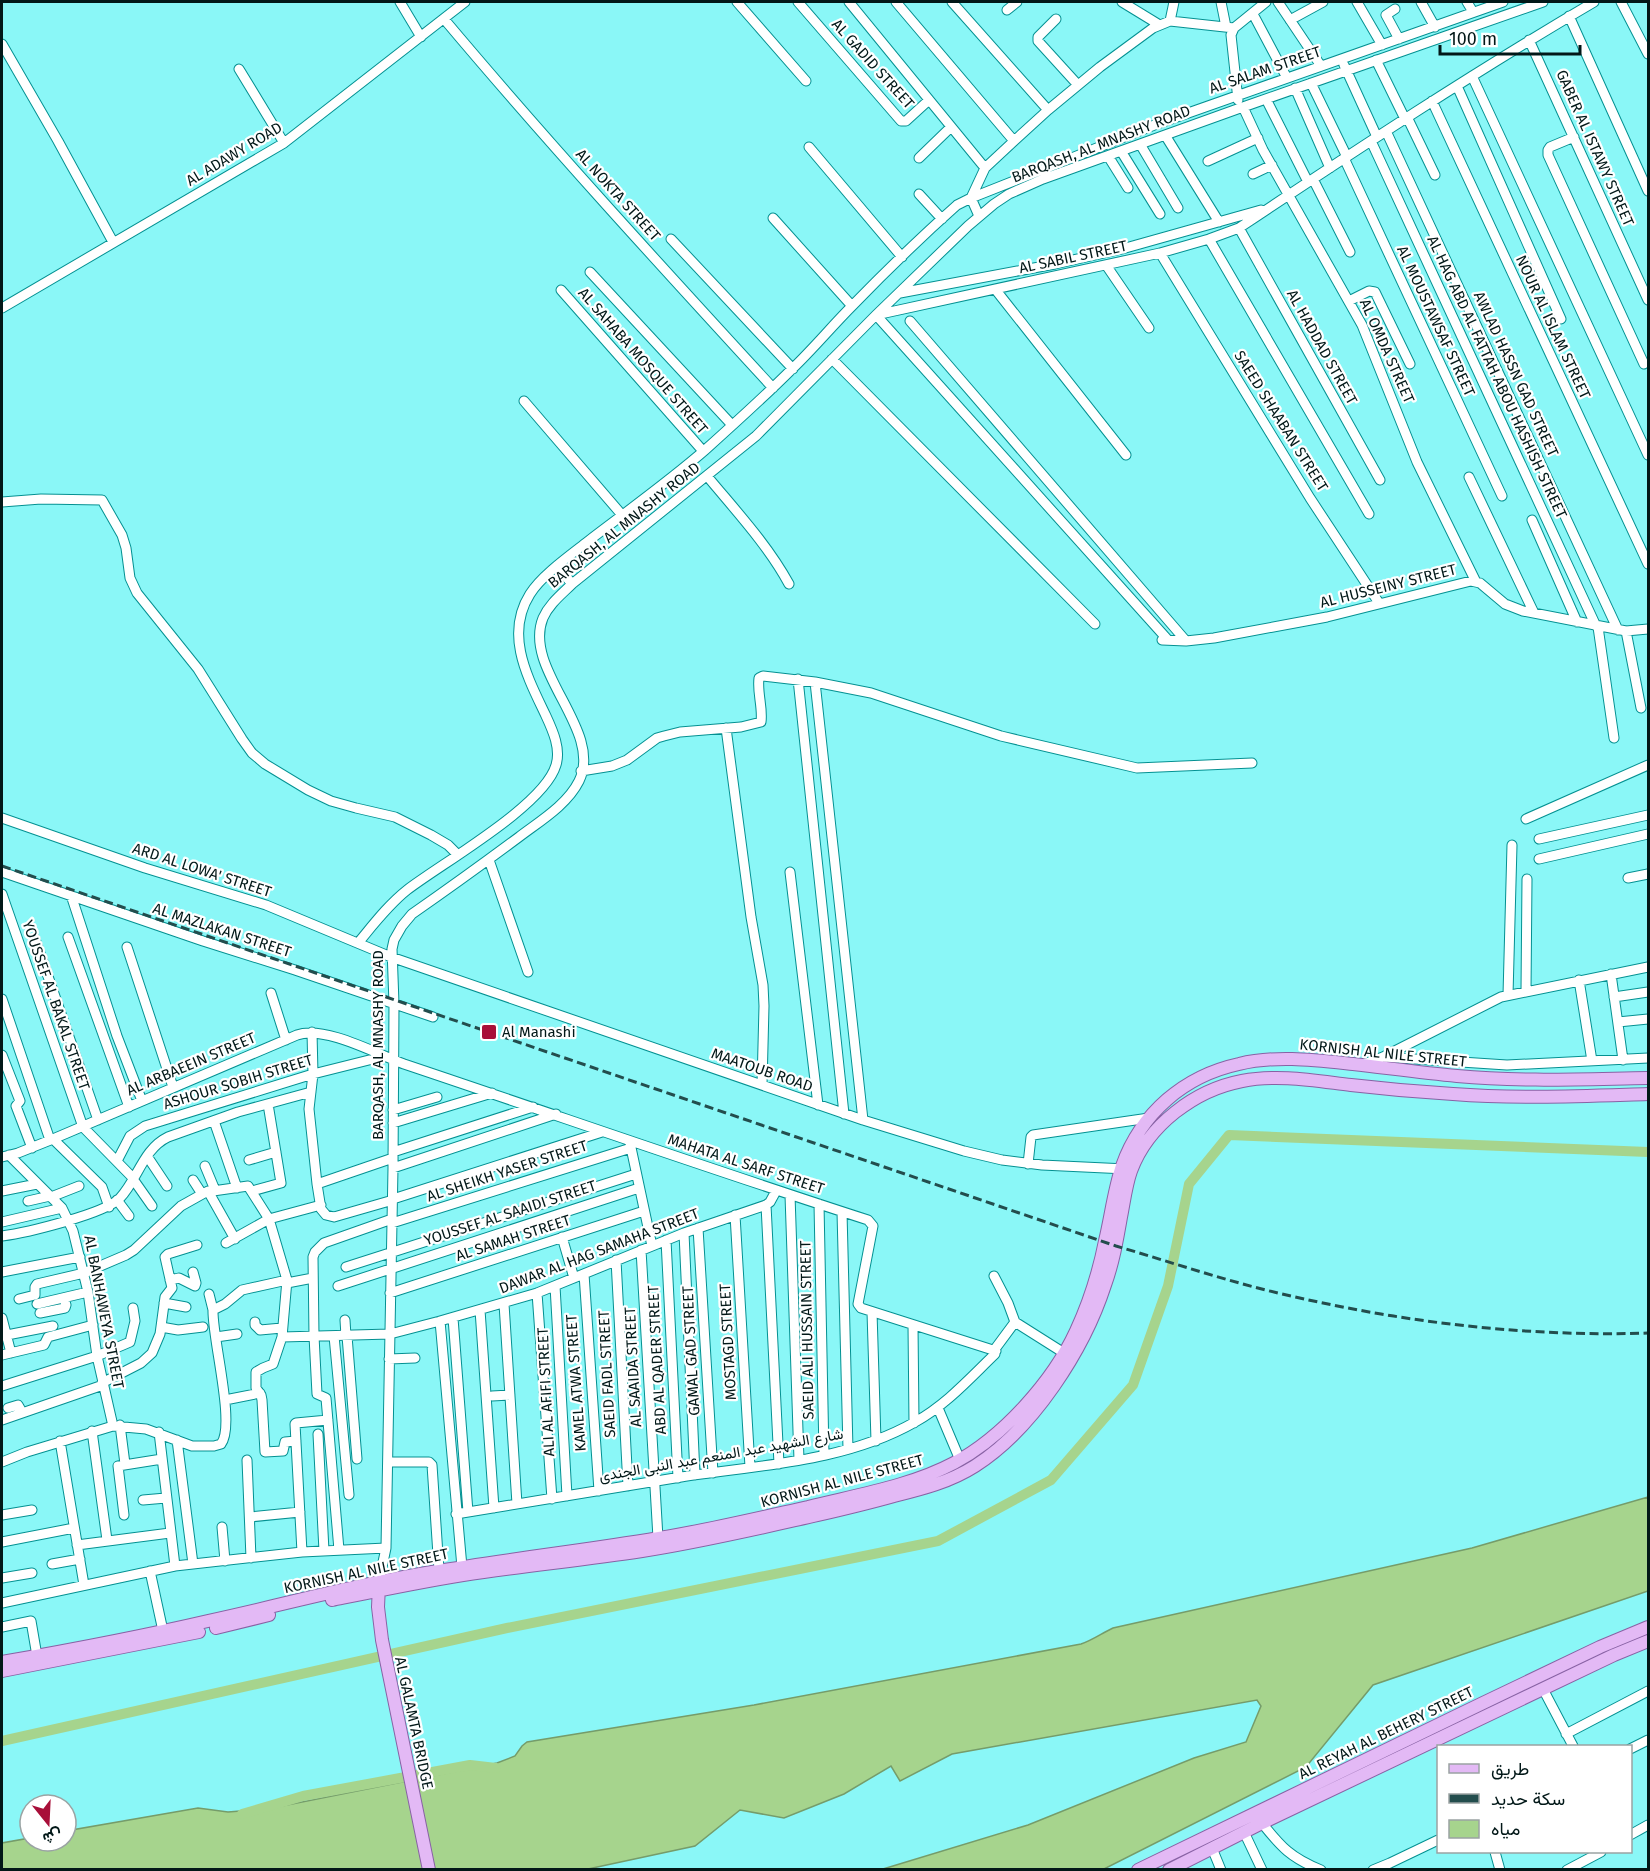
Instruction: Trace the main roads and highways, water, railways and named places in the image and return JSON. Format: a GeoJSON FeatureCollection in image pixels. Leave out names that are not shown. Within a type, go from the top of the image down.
{"type":"FeatureCollection","features":[{"type":"Feature","properties":{"kind":"main road","name":"KORNISH AL NILE STREET"},"geometry":{"type":"LineString","coordinates":[[642,1546],[658,1539],[965,1472],[1004,1444],[1043,1401],[1074,1355],[1096,1310],[1104,1246],[1121,1189],[1129,1150],[1149,1118],[1176,1091],[1197,1079],[1241,1063],[1288,1059],[1318,1060],[1486,1078],[1648,1078]]}},
{"type":"Feature","properties":{"kind":"main road","name":"KORNISH AL NILE STREET"},"geometry":{"type":"LineString","coordinates":[[1126,1169],[1154,1133],[1186,1104],[1205,1093],[1246,1080],[1288,1078],[1474,1095],[1567,1097],[1648,1094]]}},
{"type":"Feature","properties":{"kind":"main road","name":"KORNISH AL NILE STREET"},"geometry":{"type":"LineString","coordinates":[[2,1662],[379,1586],[510,1564],[642,1546],[794,1520],[934,1479],[998,1433],[1041,1387],[1076,1332],[1100,1283]]}},
{"type":"Feature","properties":{"kind":"main road","name":"KORNISH AL NILE STREET"},"geometry":{"type":"LineString","coordinates":[[2,1671],[168,1638],[320,1602],[439,1570],[510,1564]]}},
{"type":"Feature","properties":{"kind":"main road","name":"AL GALAMTA BRIDGE"},"geometry":{"type":"LineString","coordinates":[[379,1586],[382,1640],[429,1869]]}},
{"type":"Feature","properties":{"kind":"main road","name":"AL REYAH AL BEHERY STREET"},"geometry":{"type":"LineString","coordinates":[[1138,1869],[1483,1702],[1648,1627]]}},
{"type":"Feature","properties":{"kind":"main road","name":"AL REYAH AL BEHERY STREET"},"geometry":{"type":"LineString","coordinates":[[1169,1869],[1190,1865],[1212,1848],[1262,1823],[1614,1655],[1648,1641]]}},
{"type":"Feature","properties":{"kind":"water"},"geometry":{"type":"Polygon","coordinates":[[[1648,1497],[1648,1591],[1373,1685],[1306,1767],[1104,1869],[883,1869],[1028,1825],[1194,1758],[1246,1742],[1261,1706],[1257,1700],[952,1754],[900,1781],[891,1766],[844,1794],[784,1818],[740,1810],[695,1846],[588,1869],[2,1870],[2,1843],[18,1840],[18,1853],[78,1853],[78,1829],[198,1808],[228,1812],[267,1809],[497,1763],[515,1756],[527,1742],[754,1705],[1081,1644],[1113,1628],[1472,1548],[1648,1497]]]}},
{"type":"Feature","properties":{"kind":"waterway"},"geometry":{"type":"LineString","coordinates":[[2,1741],[507,1628],[938,1541],[1051,1480],[1133,1385],[1168,1286],[1189,1184],[1229,1135],[1648,1152]]}},
{"type":"Feature","properties":{"kind":"waterway"},"geometry":{"type":"LineString","coordinates":[[242,1814],[303,1796],[470,1765],[496,1768]]}},
{"type":"Feature","properties":{"kind":"railway"},"geometry":{"type":"LineString","coordinates":[[2,866],[1116,1246],[1225,1279],[1335,1306],[1424,1321],[1558,1333],[1648,1333]]}},
{"type":"Feature","properties":{"kind":"place","name":"Al Manashi"},"geometry":{"type":"Point","coordinates":[489,1032]}}]}
